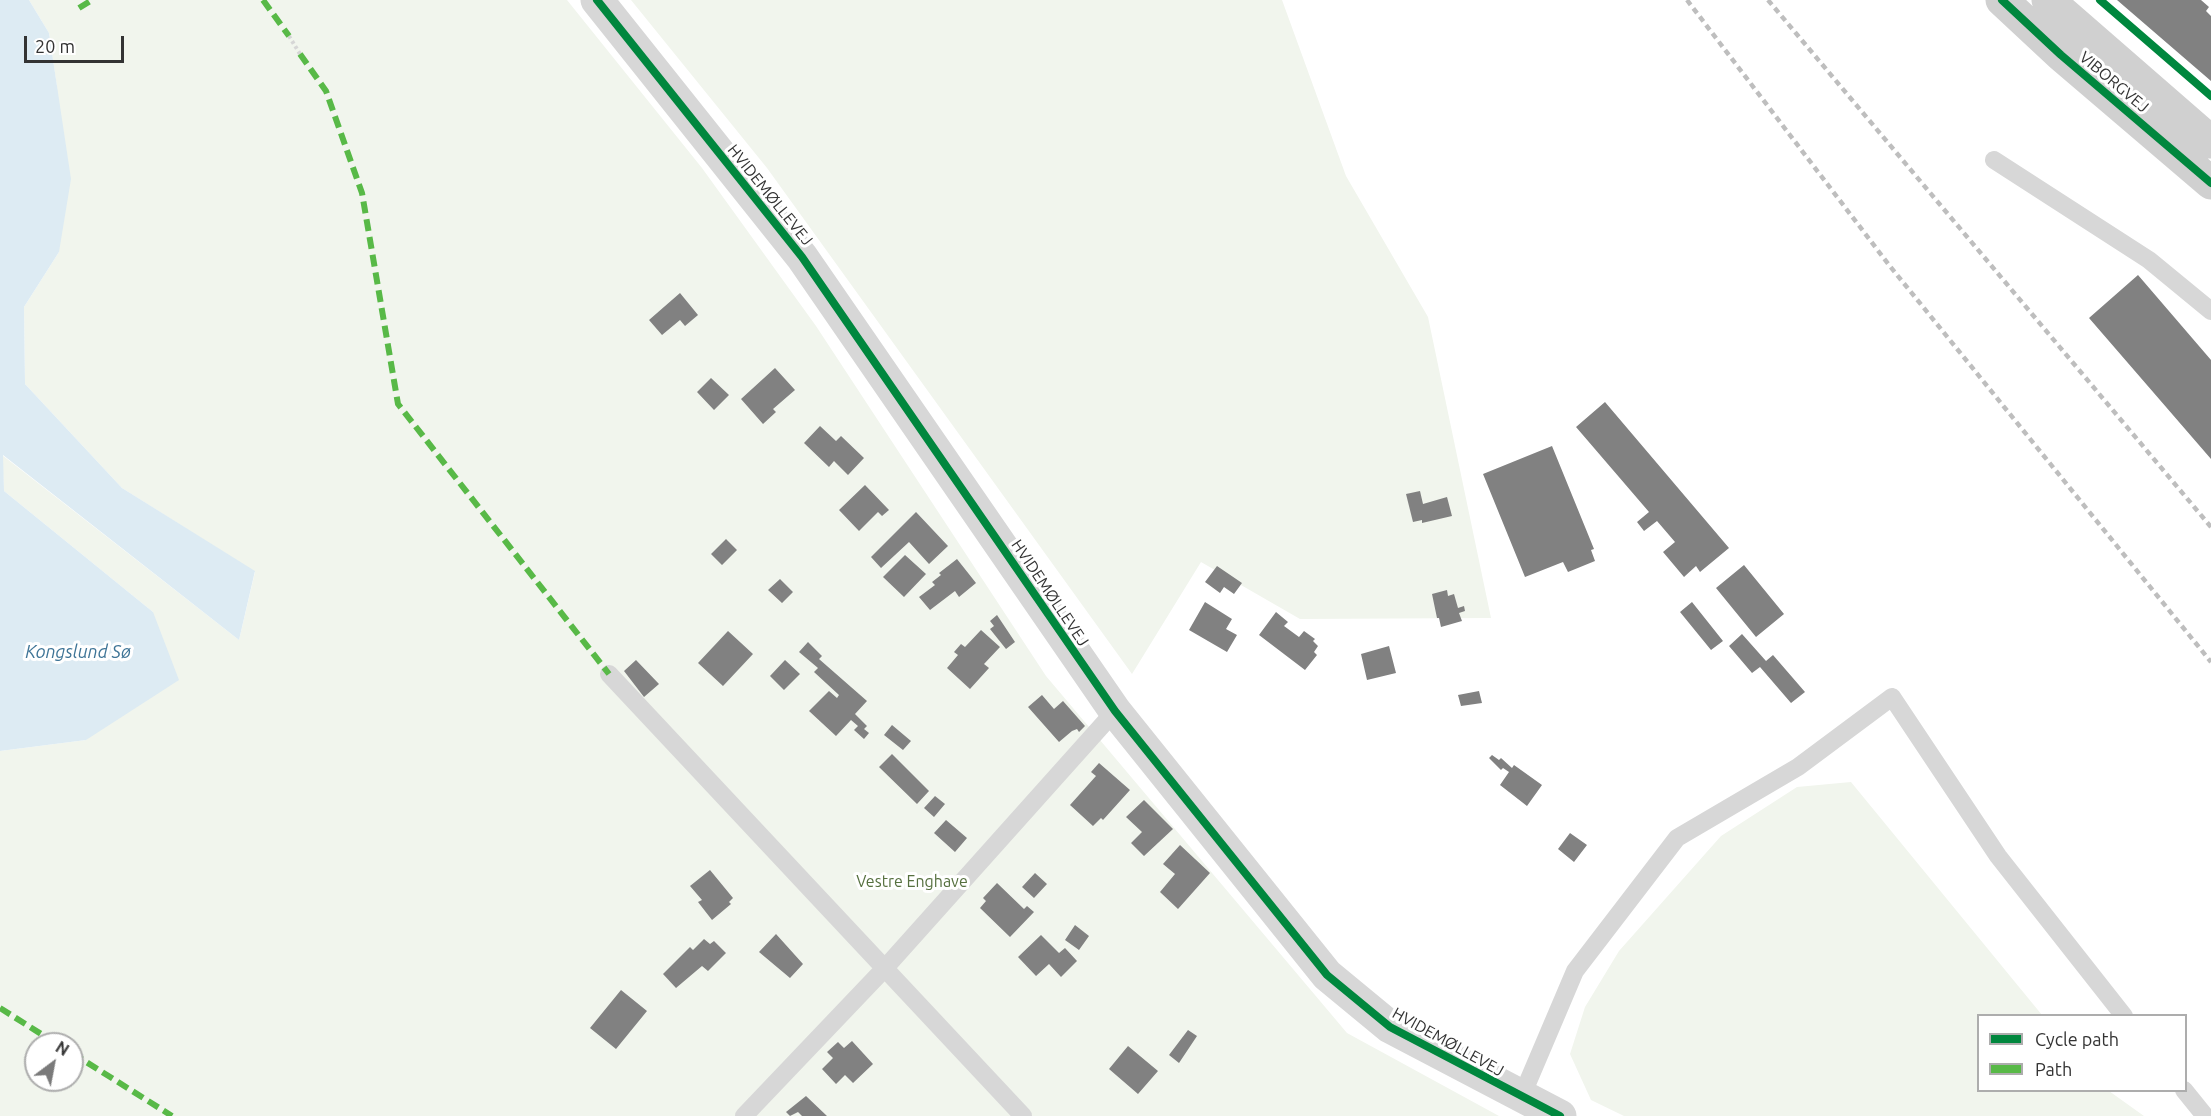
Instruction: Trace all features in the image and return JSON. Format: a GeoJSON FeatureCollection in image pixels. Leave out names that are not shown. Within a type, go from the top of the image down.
{"type":"FeatureCollection","features":[{"type":"Feature","properties":{"kind":"main road","name":"VIBORGVEJ"},"geometry":{"type":"LineString","coordinates":[[2002,0],[2061,55],[2211,183]]}},
{"type":"Feature","properties":{"kind":"main road","name":"VIBORGVEJ"},"geometry":{"type":"LineString","coordinates":[[2048,0],[2211,142]]}},
{"type":"Feature","properties":{"kind":"street","name":"HVIDEMØLLEVEJ"},"geometry":{"type":"LineString","coordinates":[[597,0],[802,256],[1115,711],[1327,975],[1389,1027],[1521,1098],[1560,1116]]}},
{"type":"Feature","properties":{"kind":"lane"},"geometry":{"type":"LineString","coordinates":[[1994,160],[2149,260],[2211,311]]}},
{"type":"Feature","properties":{"kind":"lane"},"geometry":{"type":"LineString","coordinates":[[609,674],[1023,1116]]}},
{"type":"Feature","properties":{"kind":"lane"},"geometry":{"type":"LineString","coordinates":[[1521,1098],[1575,971],[1677,838],[1798,767],[1892,697],[1998,856],[2122,1014]]}},
{"type":"Feature","properties":{"kind":"lane"},"geometry":{"type":"LineString","coordinates":[[744,1116],[885,968],[1115,711]]}},
{"type":"Feature","properties":{"kind":"lane"},"geometry":{"type":"LineString","coordinates":[[2186,1092],[2205,1116]]}},
{"type":"Feature","properties":{"kind":"path"},"geometry":{"type":"LineString","coordinates":[[289,36],[300,54]]}},
{"type":"Feature","properties":{"kind":"green space","name":"Vestre Enghave"},"geometry":{"type":"Polygon","coordinates":[[[29,0],[567,0],[702,168],[816,326],[1046,676],[1347,1033],[1499,1116],[0,1116],[0,751],[86,740],[153,612],[4,491],[2,455],[239,640],[255,572],[122,488],[25,384],[24,307],[59,252],[57,87],[49,33],[29,0]]]}},
{"type":"Feature","properties":{"kind":"green space"},"geometry":{"type":"Polygon","coordinates":[[[631,0],[1282,0],[1346,176],[1428,317],[1491,618],[1300,619],[1201,562],[1132,674],[767,168],[631,0]]]}},
{"type":"Feature","properties":{"kind":"green space"},"geometry":{"type":"Polygon","coordinates":[[[1851,782],[2041,1014],[1977,1014],[1977,1092],[2110,1092],[2144,1116],[1624,1116],[1591,1100],[1570,1054],[1585,1007],[1619,951],[1721,836],[1797,787],[1851,782]]]}},
{"type":"Feature","properties":{"kind":"water","name":"Kongslund Sø"},"geometry":{"type":"Polygon","coordinates":[[[0,0],[29,0],[49,33],[71,179],[59,252],[24,307],[25,384],[122,488],[255,571],[239,640],[3,455],[4,491],[153,612],[179,680],[86,740],[0,751],[0,0]]]}},
{"type":"Feature","properties":{"kind":"building"},"geometry":{"type":"Polygon","coordinates":[[[2117,0],[2201,0],[2209,7],[2206,11],[2211,16],[2211,81],[2117,0]]]}},
{"type":"Feature","properties":{"kind":"building"},"geometry":{"type":"Polygon","coordinates":[[[2138,275],[2211,360],[2211,459],[2089,318],[2138,275]]]}},
{"type":"Feature","properties":{"kind":"building"},"geometry":{"type":"Polygon","coordinates":[[[680,293],[698,315],[685,326],[680,320],[662,335],[649,320],[680,293]]]}},
{"type":"Feature","properties":{"kind":"building"},"geometry":{"type":"Polygon","coordinates":[[[775,368],[795,390],[773,409],[776,412],[763,424],[741,399],[775,368]]]}},
{"type":"Feature","properties":{"kind":"building"},"geometry":{"type":"Polygon","coordinates":[[[711,378],[729,395],[714,410],[697,392],[711,378]]]}},
{"type":"Feature","properties":{"kind":"building"},"geometry":{"type":"Polygon","coordinates":[[[1605,402],[1729,548],[1700,572],[1696,566],[1684,577],[1663,552],[1675,542],[1657,521],[1644,531],[1637,522],[1649,512],[1576,427],[1605,402]]]}},
{"type":"Feature","properties":{"kind":"building"},"geometry":{"type":"Polygon","coordinates":[[[820,426],[836,441],[841,436],[864,458],[848,475],[834,461],[829,467],[804,443],[820,426]]]}},
{"type":"Feature","properties":{"kind":"building"},"geometry":{"type":"Polygon","coordinates":[[[1552,446],[1594,549],[1591,550],[1595,561],[1568,572],[1563,562],[1525,577],[1483,474],[1552,446]]]}},
{"type":"Feature","properties":{"kind":"building"},"geometry":{"type":"Polygon","coordinates":[[[865,485],[889,510],[882,516],[878,512],[859,531],[839,510],[865,485]]]}},
{"type":"Feature","properties":{"kind":"building"},"geometry":{"type":"Polygon","coordinates":[[[1420,491],[1423,504],[1447,497],[1452,516],[1422,523],[1422,520],[1413,522],[1406,494],[1420,491]]]}},
{"type":"Feature","properties":{"kind":"building"},"geometry":{"type":"Polygon","coordinates":[[[916,512],[948,546],[929,564],[909,542],[881,568],[871,557],[916,512]]]}},
{"type":"Feature","properties":{"kind":"building"},"geometry":{"type":"Polygon","coordinates":[[[726,539],[737,550],[722,565],[711,554],[726,539]]]}},
{"type":"Feature","properties":{"kind":"building"},"geometry":{"type":"Polygon","coordinates":[[[905,555],[926,574],[904,597],[883,577],[905,555]]]}},
{"type":"Feature","properties":{"kind":"building"},"geometry":{"type":"Polygon","coordinates":[[[957,559],[976,583],[959,597],[955,591],[930,610],[919,597],[935,585],[932,582],[941,575],[939,573],[957,559]]]}},
{"type":"Feature","properties":{"kind":"building"},"geometry":{"type":"Polygon","coordinates":[[[1744,565],[1784,614],[1756,637],[1716,588],[1744,565]]]}},
{"type":"Feature","properties":{"kind":"building"},"geometry":{"type":"Polygon","coordinates":[[[1217,566],[1242,583],[1234,594],[1224,587],[1220,593],[1205,582],[1217,566]]]}},
{"type":"Feature","properties":{"kind":"building"},"geometry":{"type":"Polygon","coordinates":[[[780,579],[793,592],[782,603],[768,590],[780,579]]]}},
{"type":"Feature","properties":{"kind":"building"},"geometry":{"type":"Polygon","coordinates":[[[1447,590],[1448,596],[1454,594],[1458,608],[1464,606],[1465,611],[1459,613],[1462,621],[1441,627],[1432,594],[1447,590]]]}},
{"type":"Feature","properties":{"kind":"building"},"geometry":{"type":"Polygon","coordinates":[[[1205,602],[1232,619],[1226,629],[1237,635],[1227,652],[1189,630],[1205,602]]]}},
{"type":"Feature","properties":{"kind":"building"},"geometry":{"type":"Polygon","coordinates":[[[1692,602],[1723,641],[1711,650],[1680,612],[1692,602]]]}},
{"type":"Feature","properties":{"kind":"building"},"geometry":{"type":"Polygon","coordinates":[[[1276,612],[1288,622],[1284,626],[1299,637],[1304,631],[1315,639],[1313,641],[1318,646],[1314,652],[1317,655],[1305,670],[1259,635],[1276,612]]]}},
{"type":"Feature","properties":{"kind":"building"},"geometry":{"type":"Polygon","coordinates":[[[997,615],[1015,642],[1006,649],[990,629],[994,626],[990,621],[997,615]]]}},
{"type":"Feature","properties":{"kind":"building"},"geometry":{"type":"Polygon","coordinates":[[[981,630],[1000,647],[984,664],[989,668],[970,689],[947,668],[958,655],[954,652],[961,644],[965,647],[981,630]]]}},
{"type":"Feature","properties":{"kind":"building"},"geometry":{"type":"Polygon","coordinates":[[[728,631],[753,654],[723,686],[698,663],[728,631]]]}},
{"type":"Feature","properties":{"kind":"building"},"geometry":{"type":"Polygon","coordinates":[[[1742,634],[1766,661],[1773,655],[1805,692],[1791,703],[1760,667],[1752,673],[1729,646],[1742,634]]]}},
{"type":"Feature","properties":{"kind":"building"},"geometry":{"type":"Polygon","coordinates":[[[808,642],[822,656],[819,659],[867,701],[855,714],[867,726],[864,729],[869,733],[864,739],[854,730],[858,726],[851,720],[836,736],[809,711],[829,691],[837,698],[839,695],[814,672],[818,668],[799,652],[808,642]]]}},
{"type":"Feature","properties":{"kind":"building"},"geometry":{"type":"Polygon","coordinates":[[[1389,646],[1396,673],[1367,680],[1361,654],[1389,646]]]}},
{"type":"Feature","properties":{"kind":"building"},"geometry":{"type":"Polygon","coordinates":[[[636,660],[659,684],[644,697],[624,671],[636,660]]]}},
{"type":"Feature","properties":{"kind":"building"},"geometry":{"type":"Polygon","coordinates":[[[785,660],[800,674],[784,690],[770,676],[785,660]]]}},
{"type":"Feature","properties":{"kind":"building"},"geometry":{"type":"Polygon","coordinates":[[[1479,691],[1482,703],[1461,706],[1458,695],[1479,691]]]}},
{"type":"Feature","properties":{"kind":"building"},"geometry":{"type":"Polygon","coordinates":[[[1042,695],[1054,709],[1063,701],[1085,726],[1079,732],[1077,729],[1072,731],[1059,742],[1028,707],[1042,695]]]}},
{"type":"Feature","properties":{"kind":"building"},"geometry":{"type":"Polygon","coordinates":[[[892,725],[911,741],[903,750],[884,735],[892,725]]]}},
{"type":"Feature","properties":{"kind":"building"},"geometry":{"type":"Polygon","coordinates":[[[892,754],[929,791],[917,804],[879,767],[892,754]]]}},
{"type":"Feature","properties":{"kind":"building"},"geometry":{"type":"Polygon","coordinates":[[[1492,755],[1499,760],[1501,758],[1512,768],[1514,765],[1542,785],[1527,806],[1500,785],[1509,772],[1503,768],[1501,770],[1489,758],[1492,755]]]}},
{"type":"Feature","properties":{"kind":"building"},"geometry":{"type":"Polygon","coordinates":[[[1099,763],[1130,790],[1103,820],[1101,818],[1093,826],[1070,805],[1096,776],[1091,772],[1099,763]]]}},
{"type":"Feature","properties":{"kind":"building"},"geometry":{"type":"Polygon","coordinates":[[[935,796],[945,804],[934,817],[924,808],[935,796]]]}},
{"type":"Feature","properties":{"kind":"building"},"geometry":{"type":"Polygon","coordinates":[[[1144,800],[1173,829],[1144,856],[1131,843],[1142,832],[1126,817],[1144,800]]]}},
{"type":"Feature","properties":{"kind":"building"},"geometry":{"type":"Polygon","coordinates":[[[946,820],[967,838],[955,852],[934,833],[946,820]]]}},
{"type":"Feature","properties":{"kind":"building"},"geometry":{"type":"Polygon","coordinates":[[[1570,833],[1587,845],[1574,862],[1558,849],[1570,833]]]}},
{"type":"Feature","properties":{"kind":"building"},"geometry":{"type":"Polygon","coordinates":[[[1180,845],[1210,873],[1178,909],[1160,892],[1175,874],[1163,864],[1180,845]]]}},
{"type":"Feature","properties":{"kind":"building"},"geometry":{"type":"Polygon","coordinates":[[[710,870],[733,898],[729,902],[731,904],[712,920],[698,902],[702,900],[690,886],[710,870]]]}},
{"type":"Feature","properties":{"kind":"building"},"geometry":{"type":"Polygon","coordinates":[[[1035,873],[1047,884],[1034,898],[1022,887],[1035,873]]]}},
{"type":"Feature","properties":{"kind":"building"},"geometry":{"type":"Polygon","coordinates":[[[997,883],[1024,909],[1027,906],[1034,912],[1010,937],[980,908],[986,901],[983,898],[997,883]]]}},
{"type":"Feature","properties":{"kind":"building"},"geometry":{"type":"Polygon","coordinates":[[[1075,925],[1089,936],[1079,950],[1065,940],[1075,925]]]}},
{"type":"Feature","properties":{"kind":"building"},"geometry":{"type":"Polygon","coordinates":[[[776,934],[803,964],[790,978],[759,952],[776,934]]]}},
{"type":"Feature","properties":{"kind":"building"},"geometry":{"type":"Polygon","coordinates":[[[1041,935],[1059,953],[1065,948],[1077,961],[1061,977],[1049,964],[1036,976],[1018,957],[1041,935]]]}},
{"type":"Feature","properties":{"kind":"building"},"geometry":{"type":"Polygon","coordinates":[[[704,939],[710,944],[714,941],[726,953],[708,971],[702,966],[676,988],[663,974],[690,947],[693,950],[704,939]]]}},
{"type":"Feature","properties":{"kind":"building"},"geometry":{"type":"Polygon","coordinates":[[[621,990],[647,1011],[616,1049],[590,1028],[621,990]]]}},
{"type":"Feature","properties":{"kind":"building"},"geometry":{"type":"Polygon","coordinates":[[[1188,1030],[1197,1036],[1179,1063],[1169,1055],[1188,1030]]]}},
{"type":"Feature","properties":{"kind":"building"},"geometry":{"type":"Polygon","coordinates":[[[852,1041],[873,1064],[853,1083],[845,1075],[836,1084],[822,1069],[833,1058],[827,1052],[838,1042],[844,1048],[852,1041]]]}},
{"type":"Feature","properties":{"kind":"building"},"geometry":{"type":"Polygon","coordinates":[[[1128,1046],[1158,1071],[1138,1094],[1109,1069],[1128,1046]]]}},
{"type":"Feature","properties":{"kind":"building"},"geometry":{"type":"Polygon","coordinates":[[[806,1096],[827,1116],[802,1116],[798,1112],[790,1116],[786,1112],[806,1096]]]}},
{"type":"Feature","properties":{"kind":"railway"},"geometry":{"type":"LineString","coordinates":[[1687,0],[1889,265],[2211,662]]}},
{"type":"Feature","properties":{"kind":"railway"},"geometry":{"type":"LineString","coordinates":[[1768,0],[2211,527]]}},
{"type":"Feature","properties":{"kind":"marked path"},"geometry":{"type":"LineString","coordinates":[[79,8],[92,0]]}},
{"type":"Feature","properties":{"kind":"marked path"},"geometry":{"type":"LineString","coordinates":[[263,0],[289,36]]}},
{"type":"Feature","properties":{"kind":"marked path"},"geometry":{"type":"LineString","coordinates":[[300,54],[326,91],[362,193],[398,404],[609,674]]}},
{"type":"Feature","properties":{"kind":"marked path"},"geometry":{"type":"LineString","coordinates":[[0,1008],[38,1032]]}},
{"type":"Feature","properties":{"kind":"marked path"},"geometry":{"type":"LineString","coordinates":[[84,1061],[172,1116]]}},
{"type":"Feature","properties":{"kind":"cycle path"},"geometry":{"type":"LineString","coordinates":[[597,0],[802,257],[1115,711],[1327,975],[1390,1027],[1560,1116]]}},
{"type":"Feature","properties":{"kind":"cycle path"},"geometry":{"type":"LineString","coordinates":[[2002,0],[2061,55],[2211,183]]}},
{"type":"Feature","properties":{"kind":"cycle path"},"geometry":{"type":"LineString","coordinates":[[2100,0],[2211,96]]}}]}
